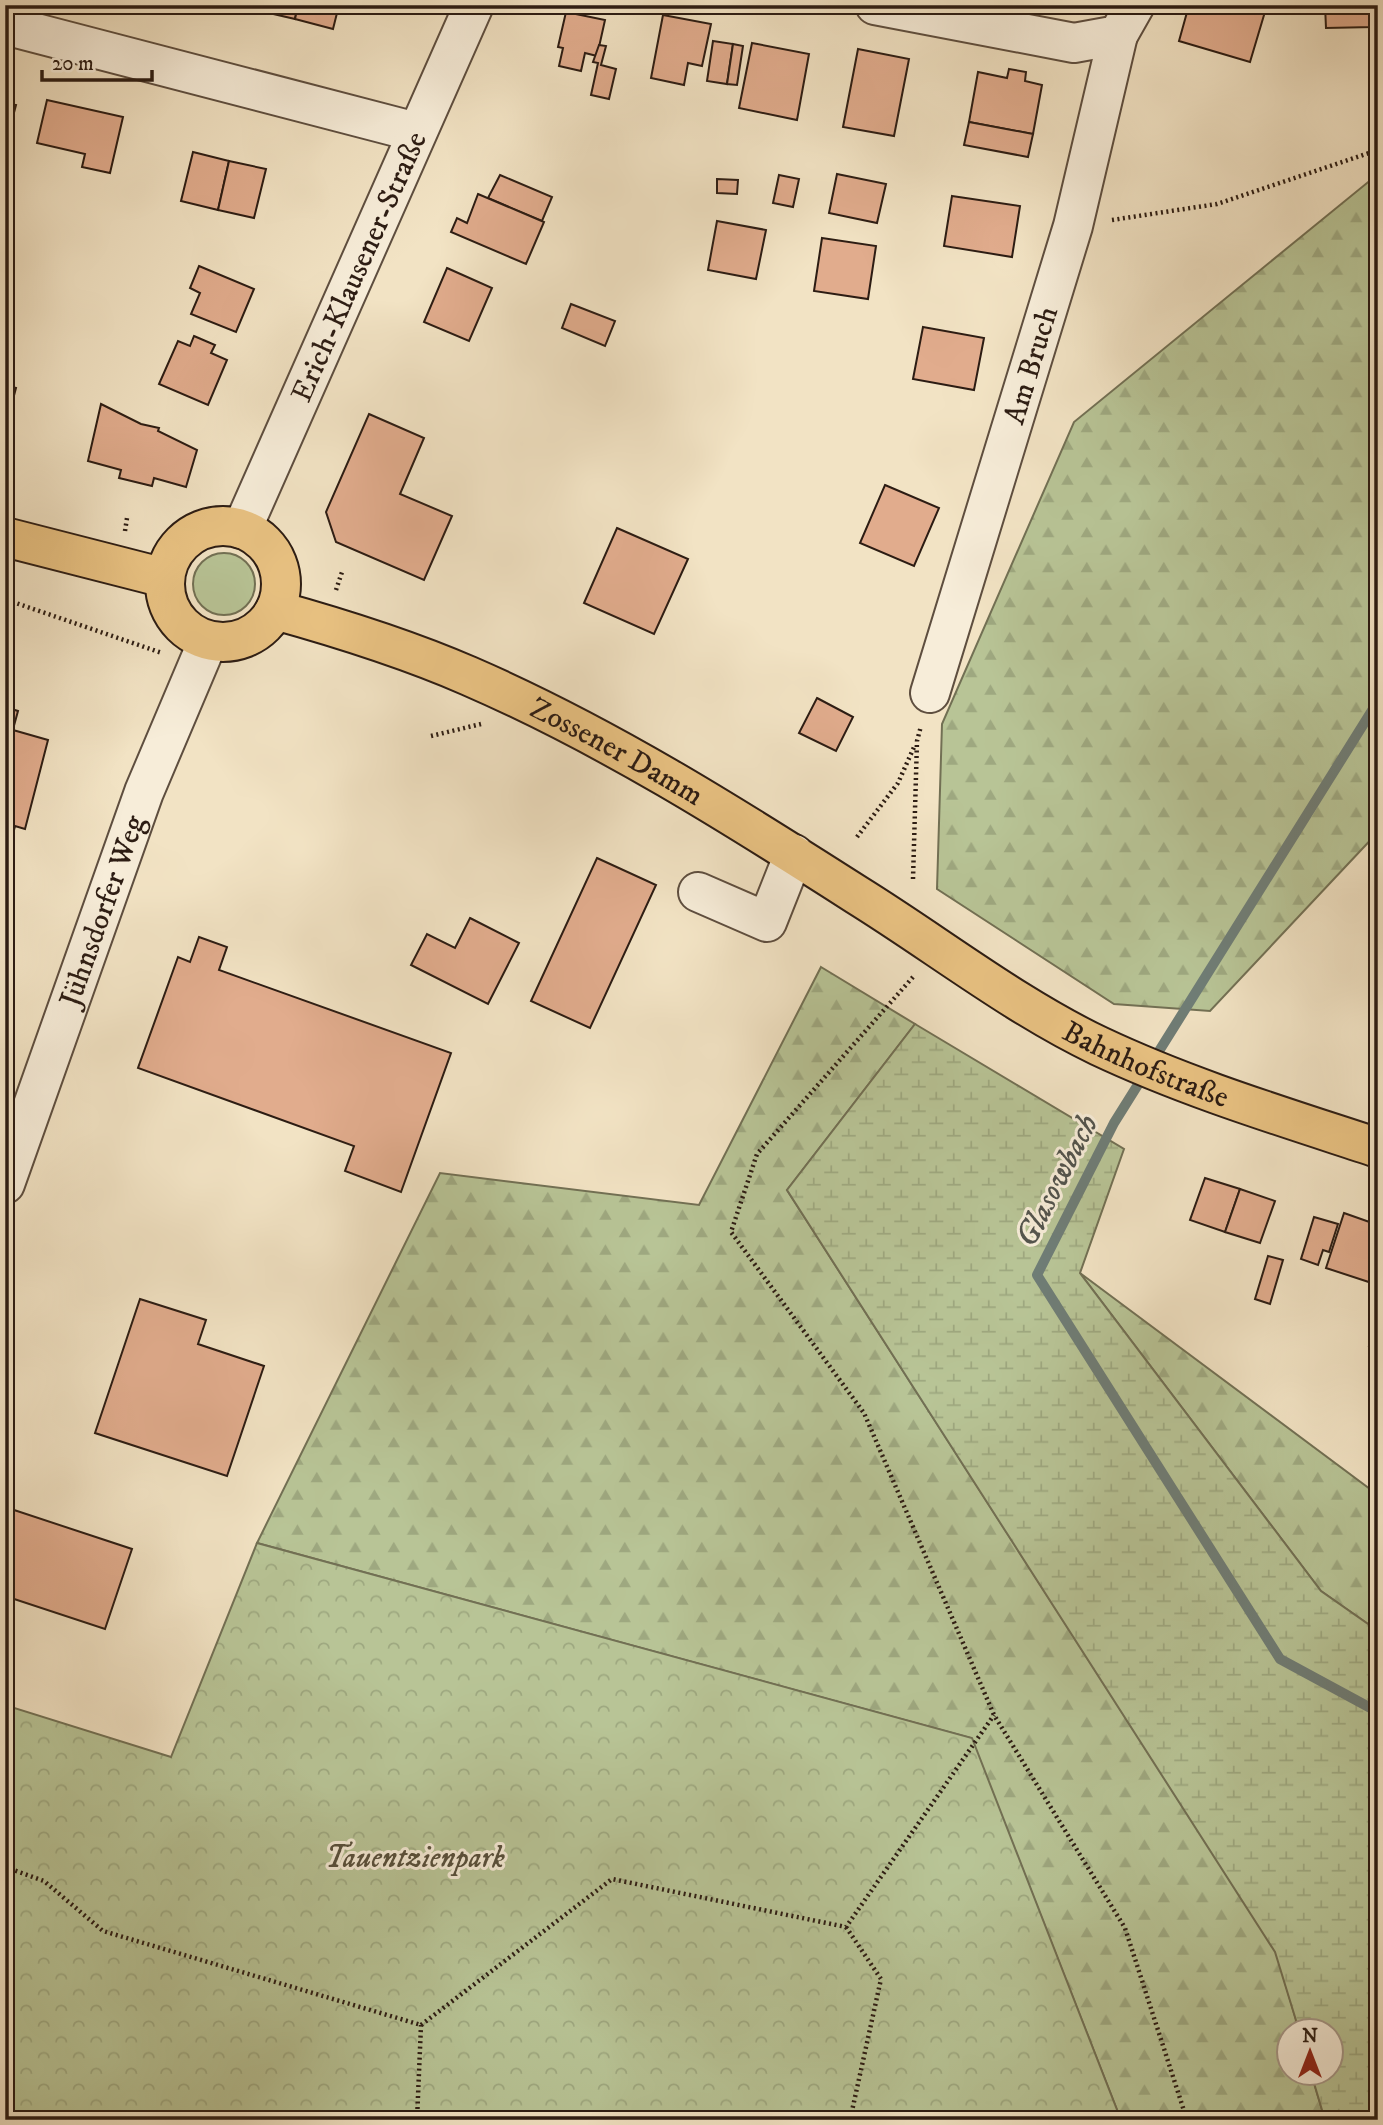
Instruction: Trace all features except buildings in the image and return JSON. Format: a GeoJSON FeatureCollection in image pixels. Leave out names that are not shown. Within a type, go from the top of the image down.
{"type":"FeatureCollection","features":[{"type":"Feature","properties":{"kind":"main road"},"geometry":{"type":"LineString","coordinates":[[225,526],[242,529],[259,539],[272,553],[280,572],[281,591],[275,610],[264,626],[247,638],[228,643],[208,641],[180,624],[167,602],[164,578],[169,561],[178,546],[192,535],[208,528],[225,526]]}},
{"type":"Feature","properties":{"kind":"main road"},"geometry":{"type":"LineString","coordinates":[[5,537],[164,578]]}},
{"type":"Feature","properties":{"kind":"main road","name":"Zossener Damm"},"geometry":{"type":"LineString","coordinates":[[275,610],[324,624],[468,675],[660,773],[794,855],[924,958]]}},
{"type":"Feature","properties":{"kind":"main road","name":"Bahnhofstraße"},"geometry":{"type":"LineString","coordinates":[[924,958],[1037,1011],[1097,1045],[1164,1073],[1378,1148]]}},
{"type":"Feature","properties":{"kind":"street","name":"Erich-Klausener-Straße"},"geometry":{"type":"LineString","coordinates":[[242,529],[474,5]]}},
{"type":"Feature","properties":{"kind":"street","name":"Am Bruch"},"geometry":{"type":"LineString","coordinates":[[875,5],[1073,43],[1127,20]]}},
{"type":"Feature","properties":{"kind":"street","name":"Am Bruch"},"geometry":{"type":"LineString","coordinates":[[930,693],[1073,226],[1127,20]]}},
{"type":"Feature","properties":{"kind":"street"},"geometry":{"type":"LineString","coordinates":[[5,25],[416,132]]}},
{"type":"Feature","properties":{"kind":"street","name":"Jühnsdorfer Weg"},"geometry":{"type":"LineString","coordinates":[[5,1184],[144,792],[208,641]]}},
{"type":"Feature","properties":{"kind":"street"},"geometry":{"type":"LineString","coordinates":[[698,892],[767,922],[794,855]]}},
{"type":"Feature","properties":{"kind":"path"},"geometry":{"type":"LineString","coordinates":[[1073,226],[1217,204],[1378,150]]}},
{"type":"Feature","properties":{"kind":"path"},"geometry":{"type":"LineString","coordinates":[[7,600],[157,650]]}},
{"type":"Feature","properties":{"kind":"path"},"geometry":{"type":"LineString","coordinates":[[857,837],[898,783],[917,740],[930,693]]}},
{"type":"Feature","properties":{"kind":"path"},"geometry":{"type":"LineString","coordinates":[[431,736],[494,720]]}},
{"type":"Feature","properties":{"kind":"path"},"geometry":{"type":"LineString","coordinates":[[913,879],[917,740]]}},
{"type":"Feature","properties":{"kind":"path"},"geometry":{"type":"LineString","coordinates":[[924,958],[757,1154],[732,1232],[864,1413],[994,1714],[1125,1928],[1187,2120]]}},
{"type":"Feature","properties":{"kind":"path"},"geometry":{"type":"LineString","coordinates":[[846,1927],[994,1714]]}},
{"type":"Feature","properties":{"kind":"path"},"geometry":{"type":"LineString","coordinates":[[5,1867],[44,1881],[103,1931],[421,2025]]}},
{"type":"Feature","properties":{"kind":"path"},"geometry":{"type":"LineString","coordinates":[[421,2025],[612,1879],[846,1927],[881,1979],[850,2120]]}},
{"type":"Feature","properties":{"kind":"path"},"geometry":{"type":"LineString","coordinates":[[417,2120],[421,2025]]}},
{"type":"Feature","properties":{"kind":"green space"},"geometry":{"type":"Polygon","coordinates":[[[1378,174],[1378,832],[1210,1011],[1114,1004],[937,889],[942,724],[1074,422],[1378,174]]]}},
{"type":"Feature","properties":{"kind":"green space"},"geometry":{"type":"Polygon","coordinates":[[[224,553],[236,555],[246,562],[253,572],[253,596],[246,606],[236,613],[224,615],[212,613],[202,606],[195,596],[193,584],[195,572],[202,562],[212,555],[224,553]]]}},
{"type":"Feature","properties":{"kind":"green space"},"geometry":{"type":"Polygon","coordinates":[[[821,967],[915,1024],[787,1190],[1276,1952],[1295,2016],[1274,2016],[1274,2086],[1315,2086],[1325,2120],[1121,2120],[971,1738],[257,1543],[440,1173],[699,1205],[821,967]]]}},
{"type":"Feature","properties":{"kind":"green space"},"geometry":{"type":"Polygon","coordinates":[[[915,1024],[1124,1149],[1080,1273],[1321,1591],[1378,1631],[1378,2120],[1325,2120],[1315,2086],[1344,2086],[1344,2016],[1295,2016],[1275,1952],[787,1190],[915,1024]]]}},
{"type":"Feature","properties":{"kind":"green space"},"geometry":{"type":"Polygon","coordinates":[[[1080,1273],[1378,1495],[1378,1631],[1321,1591],[1080,1273]]]}},
{"type":"Feature","properties":{"kind":"green space","name":"Tauentzienpark"},"geometry":{"type":"Polygon","coordinates":[[[257,1543],[972,1738],[1121,2120],[5,2120],[5,1705],[171,1757],[257,1543]]]}},
{"type":"Feature","properties":{"kind":"waterway","name":"Glasowbach"},"geometry":{"type":"LineString","coordinates":[[1378,701],[1114,1123],[1037,1275],[1280,1659],[1378,1712]]}}]}
